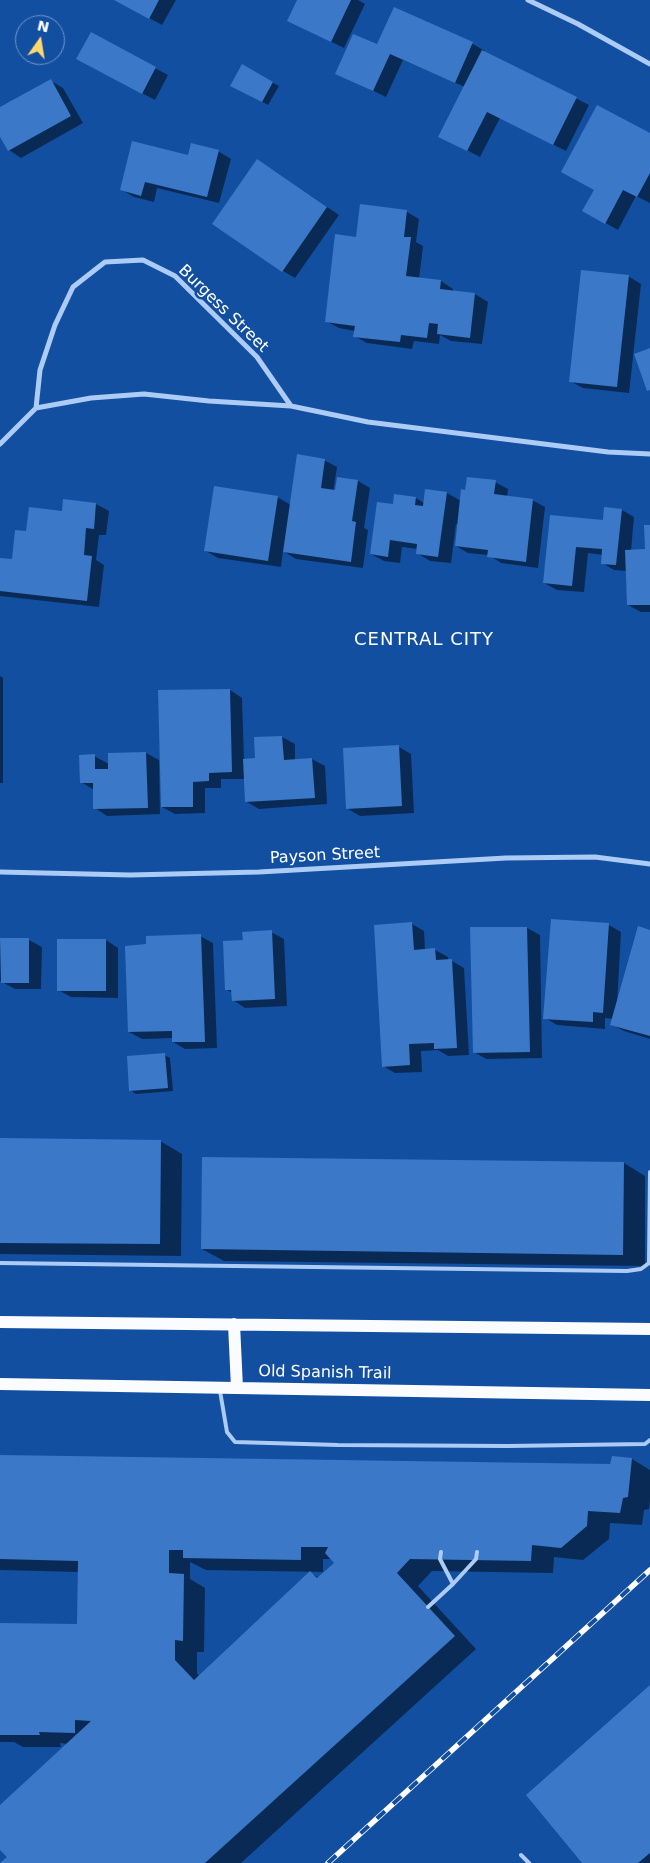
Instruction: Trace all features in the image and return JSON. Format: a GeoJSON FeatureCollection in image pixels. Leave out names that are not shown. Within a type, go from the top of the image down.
{"type":"FeatureCollection","features":[{"type":"Feature","properties":{"kind":"main road"},"geometry":{"type":"LineString","coordinates":[[0,1322],[650,1329]]}},
{"type":"Feature","properties":{"kind":"main road"},"geometry":{"type":"LineString","coordinates":[[234,1324],[237,1388]]}},
{"type":"Feature","properties":{"kind":"main road","name":"Old Spanish Trail"},"geometry":{"type":"LineString","coordinates":[[0,1384],[650,1395]]}},
{"type":"Feature","properties":{"kind":"street"},"geometry":{"type":"LineString","coordinates":[[528,0],[578,24],[650,64]]}},
{"type":"Feature","properties":{"kind":"street","name":"Burgess Street"},"geometry":{"type":"LineString","coordinates":[[36,408],[40,370],[55,324],[73,287],[105,262],[143,260],[174,276],[250,350],[257,357],[291,406]]}},
{"type":"Feature","properties":{"kind":"street"},"geometry":{"type":"LineString","coordinates":[[0,444],[36,408],[91,398],[144,394],[209,401],[291,406],[368,422],[608,452],[650,454]]}},
{"type":"Feature","properties":{"kind":"street","name":"Payson Street"},"geometry":{"type":"LineString","coordinates":[[0,872],[130,875],[259,872],[506,858],[595,857],[650,864]]}},
{"type":"Feature","properties":{"kind":"lane"},"geometry":{"type":"LineString","coordinates":[[0,1263],[627,1271],[641,1269],[649,1262],[650,1172]]}},
{"type":"Feature","properties":{"kind":"lane"},"geometry":{"type":"LineString","coordinates":[[220,1388],[227,1432],[235,1442],[444,1448],[645,1444],[650,1440]]}},
{"type":"Feature","properties":{"kind":"lane"},"geometry":{"type":"LineString","coordinates":[[484,1446],[484,1452]]}},
{"type":"Feature","properties":{"kind":"lane"},"geometry":{"type":"LineString","coordinates":[[440,1552],[440,1559],[453,1584]]}},
{"type":"Feature","properties":{"kind":"lane"},"geometry":{"type":"LineString","coordinates":[[428,1607],[476,1559],[477,1552]]}},
{"type":"Feature","properties":{"kind":"lane"},"geometry":{"type":"LineString","coordinates":[[521,1855],[529,1863]]}},
{"type":"Feature","properties":{"kind":"building"},"geometry":{"type":"Polygon","coordinates":[[[114,0],[159,0],[149,19],[114,0]]]}},
{"type":"Feature","properties":{"kind":"building"},"geometry":{"type":"Polygon","coordinates":[[[297,0],[351,0],[331,42],[287,21],[297,0]]]}},
{"type":"Feature","properties":{"kind":"building"},"geometry":{"type":"Polygon","coordinates":[[[394,7],[473,42],[455,83],[390,54],[373,91],[335,74],[353,34],[377,44],[394,7]]]}},
{"type":"Feature","properties":{"kind":"building"},"geometry":{"type":"Polygon","coordinates":[[[91,32],[156,67],[142,94],[76,59],[91,32]]]}},
{"type":"Feature","properties":{"kind":"building"},"geometry":{"type":"Polygon","coordinates":[[[482,50],[577,97],[553,145],[487,112],[467,151],[438,137],[482,50]]]}},
{"type":"Feature","properties":{"kind":"building"},"geometry":{"type":"Polygon","coordinates":[[[242,64],[273,82],[262,102],[230,86],[242,64]]]}},
{"type":"Feature","properties":{"kind":"building"},"geometry":{"type":"Polygon","coordinates":[[[51,79],[71,116],[8,151],[0,137],[0,107],[51,79]]]}},
{"type":"Feature","properties":{"kind":"building"},"geometry":{"type":"Polygon","coordinates":[[[597,105],[650,133],[650,173],[637,197],[623,190],[605,224],[582,211],[594,190],[561,172],[597,105]]]}},
{"type":"Feature","properties":{"kind":"building"},"geometry":{"type":"Polygon","coordinates":[[[132,141],[188,155],[191,143],[219,150],[207,197],[145,182],[141,196],[120,190],[132,141]]]}},
{"type":"Feature","properties":{"kind":"building"},"geometry":{"type":"Polygon","coordinates":[[[257,159],[327,207],[282,272],[212,224],[257,159]]]}},
{"type":"Feature","properties":{"kind":"building"},"geometry":{"type":"Polygon","coordinates":[[[360,204],[407,210],[404,237],[411,237],[406,276],[441,280],[440,289],[475,293],[470,338],[437,334],[438,324],[429,323],[427,338],[401,335],[400,342],[353,337],[355,326],[325,322],[335,234],[356,237],[360,204]]]}},
{"type":"Feature","properties":{"kind":"building"},"geometry":{"type":"Polygon","coordinates":[[[581,270],[629,275],[617,387],[569,382],[581,270]]]}},
{"type":"Feature","properties":{"kind":"building"},"geometry":{"type":"Polygon","coordinates":[[[650,348],[650,390],[647,391],[634,354],[650,348]]]}},
{"type":"Feature","properties":{"kind":"building"},"geometry":{"type":"Polygon","coordinates":[[[297,454],[325,459],[321,488],[335,490],[337,477],[358,480],[352,521],[356,522],[351,562],[283,552],[297,454]]]}},
{"type":"Feature","properties":{"kind":"building"},"geometry":{"type":"Polygon","coordinates":[[[467,477],[496,480],[494,494],[533,499],[526,562],[487,557],[488,550],[455,546],[461,489],[465,490],[467,477]]]}},
{"type":"Feature","properties":{"kind":"building"},"geometry":{"type":"Polygon","coordinates":[[[214,486],[278,496],[268,561],[204,551],[214,486]]]}},
{"type":"Feature","properties":{"kind":"building"},"geometry":{"type":"Polygon","coordinates":[[[425,489],[447,492],[438,557],[416,554],[417,544],[390,540],[388,557],[370,554],[377,502],[393,504],[394,494],[416,497],[415,505],[423,506],[425,489]]]}},
{"type":"Feature","properties":{"kind":"building"},"geometry":{"type":"Polygon","coordinates":[[[63,499],[96,503],[94,529],[86,528],[84,555],[92,556],[87,601],[0,591],[0,558],[12,559],[15,530],[26,531],[29,507],[62,511],[63,499]]]}},
{"type":"Feature","properties":{"kind":"building"},"geometry":{"type":"Polygon","coordinates":[[[604,507],[622,509],[616,565],[601,564],[602,549],[576,547],[572,586],[543,583],[550,515],[603,520],[604,507]]]}},
{"type":"Feature","properties":{"kind":"building"},"geometry":{"type":"Polygon","coordinates":[[[644,525],[650,525],[650,605],[627,605],[625,550],[645,549],[644,525]]]}},
{"type":"Feature","properties":{"kind":"building"},"geometry":{"type":"Polygon","coordinates":[[[230,689],[232,772],[209,773],[209,781],[193,782],[193,807],[161,807],[158,690],[230,689]]]}},
{"type":"Feature","properties":{"kind":"building"},"geometry":{"type":"Polygon","coordinates":[[[282,736],[284,760],[312,758],[315,798],[245,802],[243,759],[255,758],[254,737],[282,736]]]}},
{"type":"Feature","properties":{"kind":"building"},"geometry":{"type":"Polygon","coordinates":[[[399,745],[402,806],[346,809],[343,748],[399,745]]]}},
{"type":"Feature","properties":{"kind":"building"},"geometry":{"type":"Polygon","coordinates":[[[146,752],[148,808],[93,809],[93,783],[80,783],[79,755],[95,754],[95,769],[108,769],[108,753],[146,752]]]}},
{"type":"Feature","properties":{"kind":"building"},"geometry":{"type":"Polygon","coordinates":[[[551,919],[609,923],[603,1013],[593,1012],[593,1022],[543,1019],[551,919]]]}},
{"type":"Feature","properties":{"kind":"building"},"geometry":{"type":"Polygon","coordinates":[[[412,922],[414,950],[435,948],[436,960],[452,959],[457,1048],[434,1049],[434,1043],[409,1044],[410,1065],[382,1067],[374,925],[412,922]]]}},
{"type":"Feature","properties":{"kind":"building"},"geometry":{"type":"Polygon","coordinates":[[[638,926],[650,930],[650,1036],[610,1025],[638,926]]]}},
{"type":"Feature","properties":{"kind":"building"},"geometry":{"type":"Polygon","coordinates":[[[470,927],[527,927],[530,1052],[473,1053],[470,927]]]}},
{"type":"Feature","properties":{"kind":"building"},"geometry":{"type":"Polygon","coordinates":[[[272,930],[275,999],[232,1001],[231,990],[225,990],[223,941],[243,940],[242,932],[272,930]]]}},
{"type":"Feature","properties":{"kind":"building"},"geometry":{"type":"Polygon","coordinates":[[[201,934],[205,1042],[172,1042],[172,1031],[128,1032],[125,946],[146,944],[146,936],[201,934]]]}},
{"type":"Feature","properties":{"kind":"building"},"geometry":{"type":"Polygon","coordinates":[[[0,938],[29,938],[29,983],[1,983],[0,938]]]}},
{"type":"Feature","properties":{"kind":"building"},"geometry":{"type":"Polygon","coordinates":[[[57,939],[106,939],[106,991],[57,991],[57,939]]]}},
{"type":"Feature","properties":{"kind":"building"},"geometry":{"type":"Polygon","coordinates":[[[165,1053],[168,1088],[129,1091],[127,1056],[165,1053]]]}},
{"type":"Feature","properties":{"kind":"building"},"geometry":{"type":"Polygon","coordinates":[[[0,1138],[161,1140],[160,1244],[0,1243],[0,1138]]]}},
{"type":"Feature","properties":{"kind":"building"},"geometry":{"type":"Polygon","coordinates":[[[202,1157],[624,1162],[623,1255],[201,1249],[202,1157]]]}},
{"type":"Feature","properties":{"kind":"building"},"geometry":{"type":"Polygon","coordinates":[[[0,1455],[610,1464],[612,1456],[632,1458],[628,1497],[623,1498],[620,1513],[588,1511],[587,1526],[561,1548],[532,1545],[531,1561],[410,1559],[397,1573],[455,1636],[205,1863],[0,1863],[7,1857],[0,1850],[0,1805],[91,1721],[75,1720],[75,1733],[39,1732],[40,1735],[0,1735],[0,1623],[77,1624],[78,1561],[0,1559],[0,1455]],[[301,1547],[301,1560],[183,1558],[183,1550],[169,1550],[169,1573],[184,1574],[183,1641],[175,1640],[175,1660],[194,1680],[310,1571],[317,1578],[334,1563],[325,1553],[328,1547],[301,1547]]]}},
{"type":"Feature","properties":{"kind":"building"},"geometry":{"type":"Polygon","coordinates":[[[650,1685],[650,1853],[638,1863],[582,1863],[526,1795],[650,1685]]]}},
{"type":"Feature","properties":{"kind":"railway"},"geometry":{"type":"LineString","coordinates":[[328,1863],[650,1570]]}},
{"type":"Feature","properties":{"kind":"district","name":"CENTRAL CITY"},"geometry":{"type":"Point","coordinates":[424,640]}}]}
